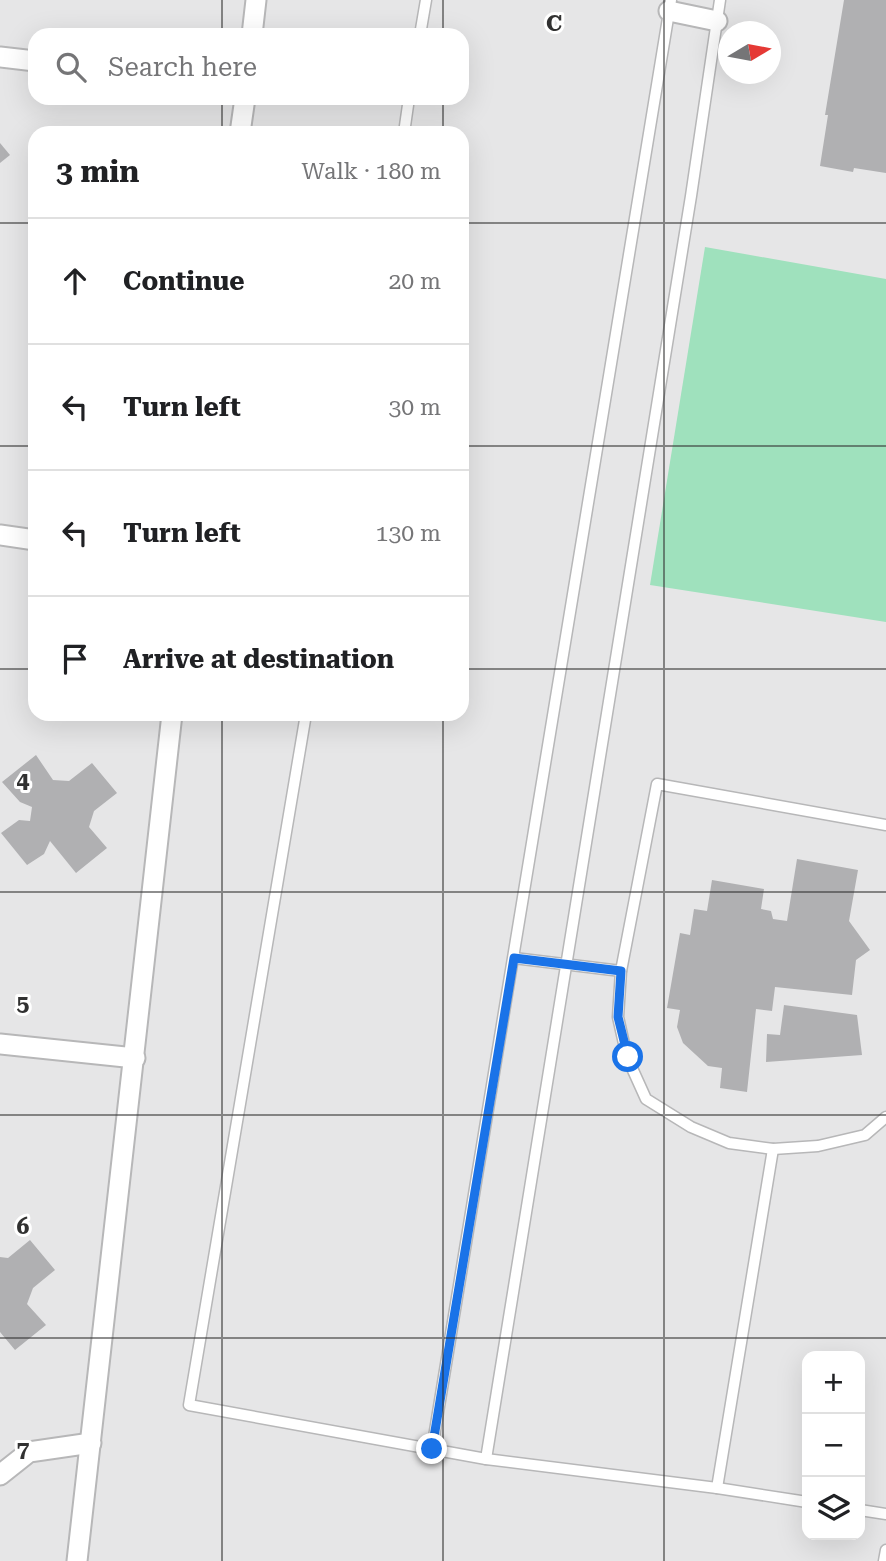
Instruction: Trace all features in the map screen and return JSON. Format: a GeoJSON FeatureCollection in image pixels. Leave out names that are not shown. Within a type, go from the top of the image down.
{"type":"FeatureCollection","features":[{"type":"Feature","properties":{"kind":"street"},"geometry":{"type":"LineString","coordinates":[[253,28],[256,0]]}},
{"type":"Feature","properties":{"kind":"street"},"geometry":{"type":"LineString","coordinates":[[670,5],[717,21]]}},
{"type":"Feature","properties":{"kind":"street"},"geometry":{"type":"LineString","coordinates":[[0,57],[28,60]]}},
{"type":"Feature","properties":{"kind":"street"},"geometry":{"type":"LineString","coordinates":[[241,126],[244,105]]}},
{"type":"Feature","properties":{"kind":"street"},"geometry":{"type":"LineString","coordinates":[[0,535],[28,539]]}},
{"type":"Feature","properties":{"kind":"street"},"geometry":{"type":"LineString","coordinates":[[78,1561],[171,721]]}},
{"type":"Feature","properties":{"kind":"street"},"geometry":{"type":"LineString","coordinates":[[0,1044],[135,1058]]}},
{"type":"Feature","properties":{"kind":"street"},"geometry":{"type":"LineString","coordinates":[[0,1475],[29,1452],[91,1443]]}},
{"type":"Feature","properties":{"kind":"lane"},"geometry":{"type":"LineString","coordinates":[[421,28],[426,0]]}},
{"type":"Feature","properties":{"kind":"lane"},"geometry":{"type":"LineString","coordinates":[[486,1459],[689,210],[720,0]]}},
{"type":"Feature","properties":{"kind":"lane"},"geometry":{"type":"LineString","coordinates":[[432,1449],[670,5]]}},
{"type":"Feature","properties":{"kind":"lane"},"geometry":{"type":"LineString","coordinates":[[405,126],[409,105]]}},
{"type":"Feature","properties":{"kind":"lane"},"geometry":{"type":"LineString","coordinates":[[305,721],[189,1405],[486,1459],[802,1501]]}},
{"type":"Feature","properties":{"kind":"lane"},"geometry":{"type":"LineString","coordinates":[[886,825],[657,784],[621,971],[618,1017],[628,1057],[646,1099],[691,1127],[729,1143],[772,1149],[818,1146],[865,1135],[886,1116]]}},
{"type":"Feature","properties":{"kind":"lane"},"geometry":{"type":"LineString","coordinates":[[514,958],[621,971]]}},
{"type":"Feature","properties":{"kind":"lane"},"geometry":{"type":"LineString","coordinates":[[717,1488],[772,1149]]}},
{"type":"Feature","properties":{"kind":"lane"},"geometry":{"type":"LineString","coordinates":[[865,1511],[886,1514]]}},
{"type":"Feature","properties":{"kind":"lane"},"geometry":{"type":"LineString","coordinates":[[884,1561],[886,1550]]}},
{"type":"Feature","properties":{"kind":"green space"},"geometry":{"type":"Polygon","coordinates":[[[705,247],[886,279],[886,622],[650,585],[705,247]]]}},
{"type":"Feature","properties":{"kind":"building"},"geometry":{"type":"Polygon","coordinates":[[[844,0],[886,0],[886,173],[854,168],[853,172],[820,166],[828,115],[825,115],[844,0]]]}},
{"type":"Feature","properties":{"kind":"building"},"geometry":{"type":"Polygon","coordinates":[[[0,143],[10,155],[0,163],[0,143]]]}},
{"type":"Feature","properties":{"kind":"building"},"geometry":{"type":"Polygon","coordinates":[[[36,755],[53,780],[69,781],[92,763],[117,793],[94,811],[89,827],[107,848],[76,873],[50,841],[44,854],[27,865],[1,833],[19,820],[30,821],[32,807],[20,802],[2,782],[36,755]]]}},
{"type":"Feature","properties":{"kind":"building"},"geometry":{"type":"Polygon","coordinates":[[[797,859],[858,870],[849,921],[870,950],[856,960],[852,995],[775,987],[772,1011],[756,1009],[747,1092],[720,1088],[722,1068],[708,1066],[683,1043],[677,1027],[680,1010],[667,1008],[680,933],[690,935],[694,909],[707,911],[712,880],[764,889],[761,909],[771,911],[773,919],[787,921],[797,859]]]}},
{"type":"Feature","properties":{"kind":"building"},"geometry":{"type":"Polygon","coordinates":[[[784,1005],[857,1015],[862,1055],[766,1062],[767,1034],[780,1035],[784,1005]]]}},
{"type":"Feature","properties":{"kind":"building"},"geometry":{"type":"Polygon","coordinates":[[[30,1240],[55,1270],[33,1288],[27,1304],[46,1325],[15,1350],[0,1332],[0,1257],[8,1258],[30,1240]]]}},
{"type":"Feature","properties":{"kind":"route"},"geometry":{"type":"LineString","coordinates":[[432,1449],[514,958],[621,971],[618,1017],[628,1057]]}}]}
